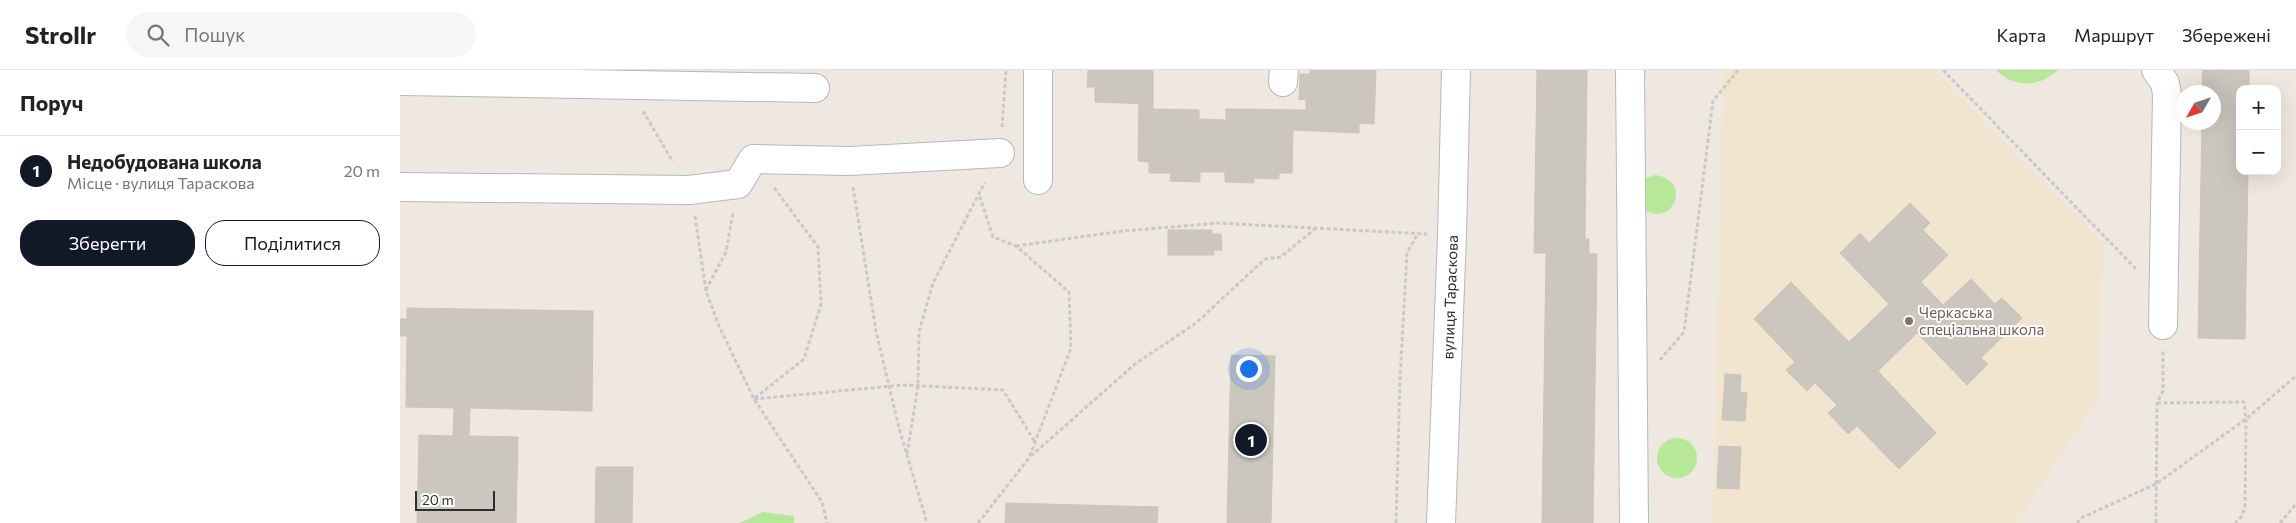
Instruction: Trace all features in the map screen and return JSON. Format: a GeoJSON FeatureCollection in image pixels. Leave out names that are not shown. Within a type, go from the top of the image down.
{"type":"FeatureCollection","features":[{"type":"Feature","properties":{"kind":"street"},"geometry":{"type":"LineString","coordinates":[[1038,70],[1038,180]]}},
{"type":"Feature","properties":{"kind":"street","name":"вулиця Тараскова"},"geometry":{"type":"LineString","coordinates":[[1441,523],[1456,70]]}},
{"type":"Feature","properties":{"kind":"street"},"geometry":{"type":"LineString","coordinates":[[1630,70],[1634,523]]}},
{"type":"Feature","properties":{"kind":"street"},"geometry":{"type":"LineString","coordinates":[[2156,70],[2165,83],[2167,94],[2163,325]]}},
{"type":"Feature","properties":{"kind":"street"},"geometry":{"type":"LineString","coordinates":[[400,81],[814,88]]}},
{"type":"Feature","properties":{"kind":"street"},"geometry":{"type":"LineString","coordinates":[[400,187],[688,190],[738,184],[753,159],[849,161],[1000,153]]}},
{"type":"Feature","properties":{"kind":"path"},"geometry":{"type":"LineString","coordinates":[[907,454],[918,386],[918,332],[933,283],[1000,153],[1006,70]]}},
{"type":"Feature","properties":{"kind":"path"},"geometry":{"type":"LineString","coordinates":[[1634,390],[1684,332],[1712,101],[1738,70]]}},
{"type":"Feature","properties":{"kind":"path"},"geometry":{"type":"LineString","coordinates":[[1943,70],[2164,297]]}},
{"type":"Feature","properties":{"kind":"path"},"geometry":{"type":"LineString","coordinates":[[628,85],[693,198],[706,291],[719,326],[754,399],[822,502],[827,523]]}},
{"type":"Feature","properties":{"kind":"path"},"geometry":{"type":"LineString","coordinates":[[753,159],[818,247],[821,304],[804,359],[754,399]]}},
{"type":"Feature","properties":{"kind":"path"},"geometry":{"type":"LineString","coordinates":[[849,161],[866,258],[876,331],[907,454],[927,523]]}},
{"type":"Feature","properties":{"kind":"path"},"geometry":{"type":"LineString","coordinates":[[706,291],[726,252],[738,184]]}},
{"type":"Feature","properties":{"kind":"path"},"geometry":{"type":"LineString","coordinates":[[979,194],[993,237],[1016,246],[1069,292],[1071,348],[1029,458]]}},
{"type":"Feature","properties":{"kind":"path"},"geometry":{"type":"LineString","coordinates":[[1016,246],[1123,231],[1218,223],[1452,236]]}},
{"type":"Feature","properties":{"kind":"path"},"geometry":{"type":"LineString","coordinates":[[978,523],[1029,458],[1135,364],[1196,323],[1265,259],[1282,257],[1316,228]]}},
{"type":"Feature","properties":{"kind":"path"},"geometry":{"type":"LineString","coordinates":[[1396,523],[1400,379],[1407,253],[1418,233]]}},
{"type":"Feature","properties":{"kind":"path"},"geometry":{"type":"LineString","coordinates":[[2156,523],[2157,403],[2163,391],[2163,325]]}},
{"type":"Feature","properties":{"kind":"path"},"geometry":{"type":"LineString","coordinates":[[2077,523],[2081,518],[2156,484],[2246,419],[2296,376]]}},
{"type":"Feature","properties":{"kind":"path"},"geometry":{"type":"LineString","coordinates":[[754,399],[889,386],[1003,390],[1035,442]]}},
{"type":"Feature","properties":{"kind":"path"},"geometry":{"type":"LineString","coordinates":[[2157,403],[2244,402],[2246,419],[2245,506],[2242,516],[2235,523]]}},
{"type":"Feature","properties":{"kind":"path"},"geometry":{"type":"LineString","coordinates":[[2280,523],[2296,504]]}},
{"type":"Feature","properties":{"kind":"shaded area","name":"Черкаська спеціальна школа"},"geometry":{"type":"Polygon","coordinates":[[[1723,70],[1935,70],[2103,243],[2098,400],[2017,523],[1713,523],[1723,70]]]}},
{"type":"Feature","properties":{"kind":"green space"},"geometry":{"type":"Polygon","coordinates":[[[1996,70],[2058,70],[2043,80],[2027,84],[2011,80],[1996,70]]]}},
{"type":"Feature","properties":{"kind":"green space"},"geometry":{"type":"Polygon","coordinates":[[[1655,175],[1667,179],[1674,185],[1676,194],[1670,209],[1662,213],[1653,213],[1642,208],[1640,184],[1646,178],[1655,175]]]}},
{"type":"Feature","properties":{"kind":"green space"},"geometry":{"type":"Polygon","coordinates":[[[1681,438],[1688,441],[1694,447],[1697,458],[1696,466],[1688,475],[1681,478],[1673,478],[1666,475],[1658,466],[1657,454],[1660,447],[1669,439],[1681,438]]]}},
{"type":"Feature","properties":{"kind":"green space"},"geometry":{"type":"Polygon","coordinates":[[[763,512],[794,516],[794,523],[739,523],[763,512]]]}},
{"type":"Feature","properties":{"kind":"building"},"geometry":{"type":"Polygon","coordinates":[[[1088,70],[1153,70],[1153,104],[1095,102],[1095,87],[1087,87],[1088,70]]]}},
{"type":"Feature","properties":{"kind":"building"},"geometry":{"type":"Polygon","coordinates":[[[1310,70],[1376,70],[1374,124],[1359,123],[1359,133],[1293,130],[1292,173],[1279,173],[1279,179],[1254,178],[1254,183],[1225,182],[1225,172],[1200,172],[1200,182],[1170,181],[1171,173],[1149,173],[1149,162],[1138,161],[1139,103],[1153,104],[1153,109],[1199,110],[1199,119],[1226,120],[1226,109],[1306,110],[1306,99],[1299,100],[1300,74],[1310,74],[1310,70]]]}},
{"type":"Feature","properties":{"kind":"building"},"geometry":{"type":"Polygon","coordinates":[[[1537,70],[1587,70],[1585,239],[1589,239],[1589,254],[1597,254],[1593,523],[1542,523],[1546,253],[1534,253],[1537,70]]]}},
{"type":"Feature","properties":{"kind":"building"},"geometry":{"type":"Polygon","coordinates":[[[2203,70],[2249,70],[2249,85],[2236,85],[2236,175],[2248,175],[2245,339],[2198,338],[2202,130],[2221,130],[2221,85],[2202,85],[2203,70]]]}},
{"type":"Feature","properties":{"kind":"building"},"geometry":{"type":"Polygon","coordinates":[[[1910,203],[1930,223],[1923,230],[1948,255],[1921,282],[1943,305],[1971,279],[1995,304],[2002,298],[2022,318],[1981,358],[1988,364],[1967,385],[1917,333],[1878,371],[1936,433],[1899,469],[1857,426],[1848,434],[1828,413],[1837,405],[1815,383],[1807,391],[1786,370],[1795,362],[1754,319],[1791,282],[1849,342],[1889,304],[1840,253],[1860,233],[1869,243],[1910,203]]]}},
{"type":"Feature","properties":{"kind":"building"},"geometry":{"type":"Polygon","coordinates":[[[1168,230],[1212,230],[1212,234],[1221,234],[1222,250],[1214,250],[1214,255],[1168,255],[1168,230]]]}},
{"type":"Feature","properties":{"kind":"building"},"geometry":{"type":"Polygon","coordinates":[[[407,308],[593,311],[592,411],[470,408],[469,436],[518,437],[516,523],[417,523],[419,435],[453,436],[454,408],[406,407],[407,336],[400,336],[400,319],[407,319],[407,308]]]}},
{"type":"Feature","properties":{"kind":"building"},"geometry":{"type":"Polygon","coordinates":[[[1231,355],[1275,356],[1271,523],[1227,523],[1231,355]]]}},
{"type":"Feature","properties":{"kind":"building"},"geometry":{"type":"Polygon","coordinates":[[[1725,374],[1741,375],[1740,393],[1724,392],[1725,374]]]}},
{"type":"Feature","properties":{"kind":"building"},"geometry":{"type":"Polygon","coordinates":[[[1724,392],[1747,393],[1745,421],[1722,420],[1724,392]]]}},
{"type":"Feature","properties":{"kind":"building"},"geometry":{"type":"Polygon","coordinates":[[[1719,446],[1741,447],[1739,489],[1717,488],[1719,446]]]}},
{"type":"Feature","properties":{"kind":"building"},"geometry":{"type":"Polygon","coordinates":[[[596,467],[633,467],[632,523],[595,523],[596,467]]]}},
{"type":"Feature","properties":{"kind":"building"},"geometry":{"type":"Polygon","coordinates":[[[1006,503],[1158,507],[1157,523],[1005,523],[1006,503]]]}},
{"type":"Feature","properties":{"kind":"place","name":"Черкаська спеціальна школа"},"geometry":{"type":"Point","coordinates":[1909,321]}},
{"type":"Feature","properties":{"kind":"place","name":"Недобудована школа"},"geometry":{"type":"Point","coordinates":[1251,440]}}]}
